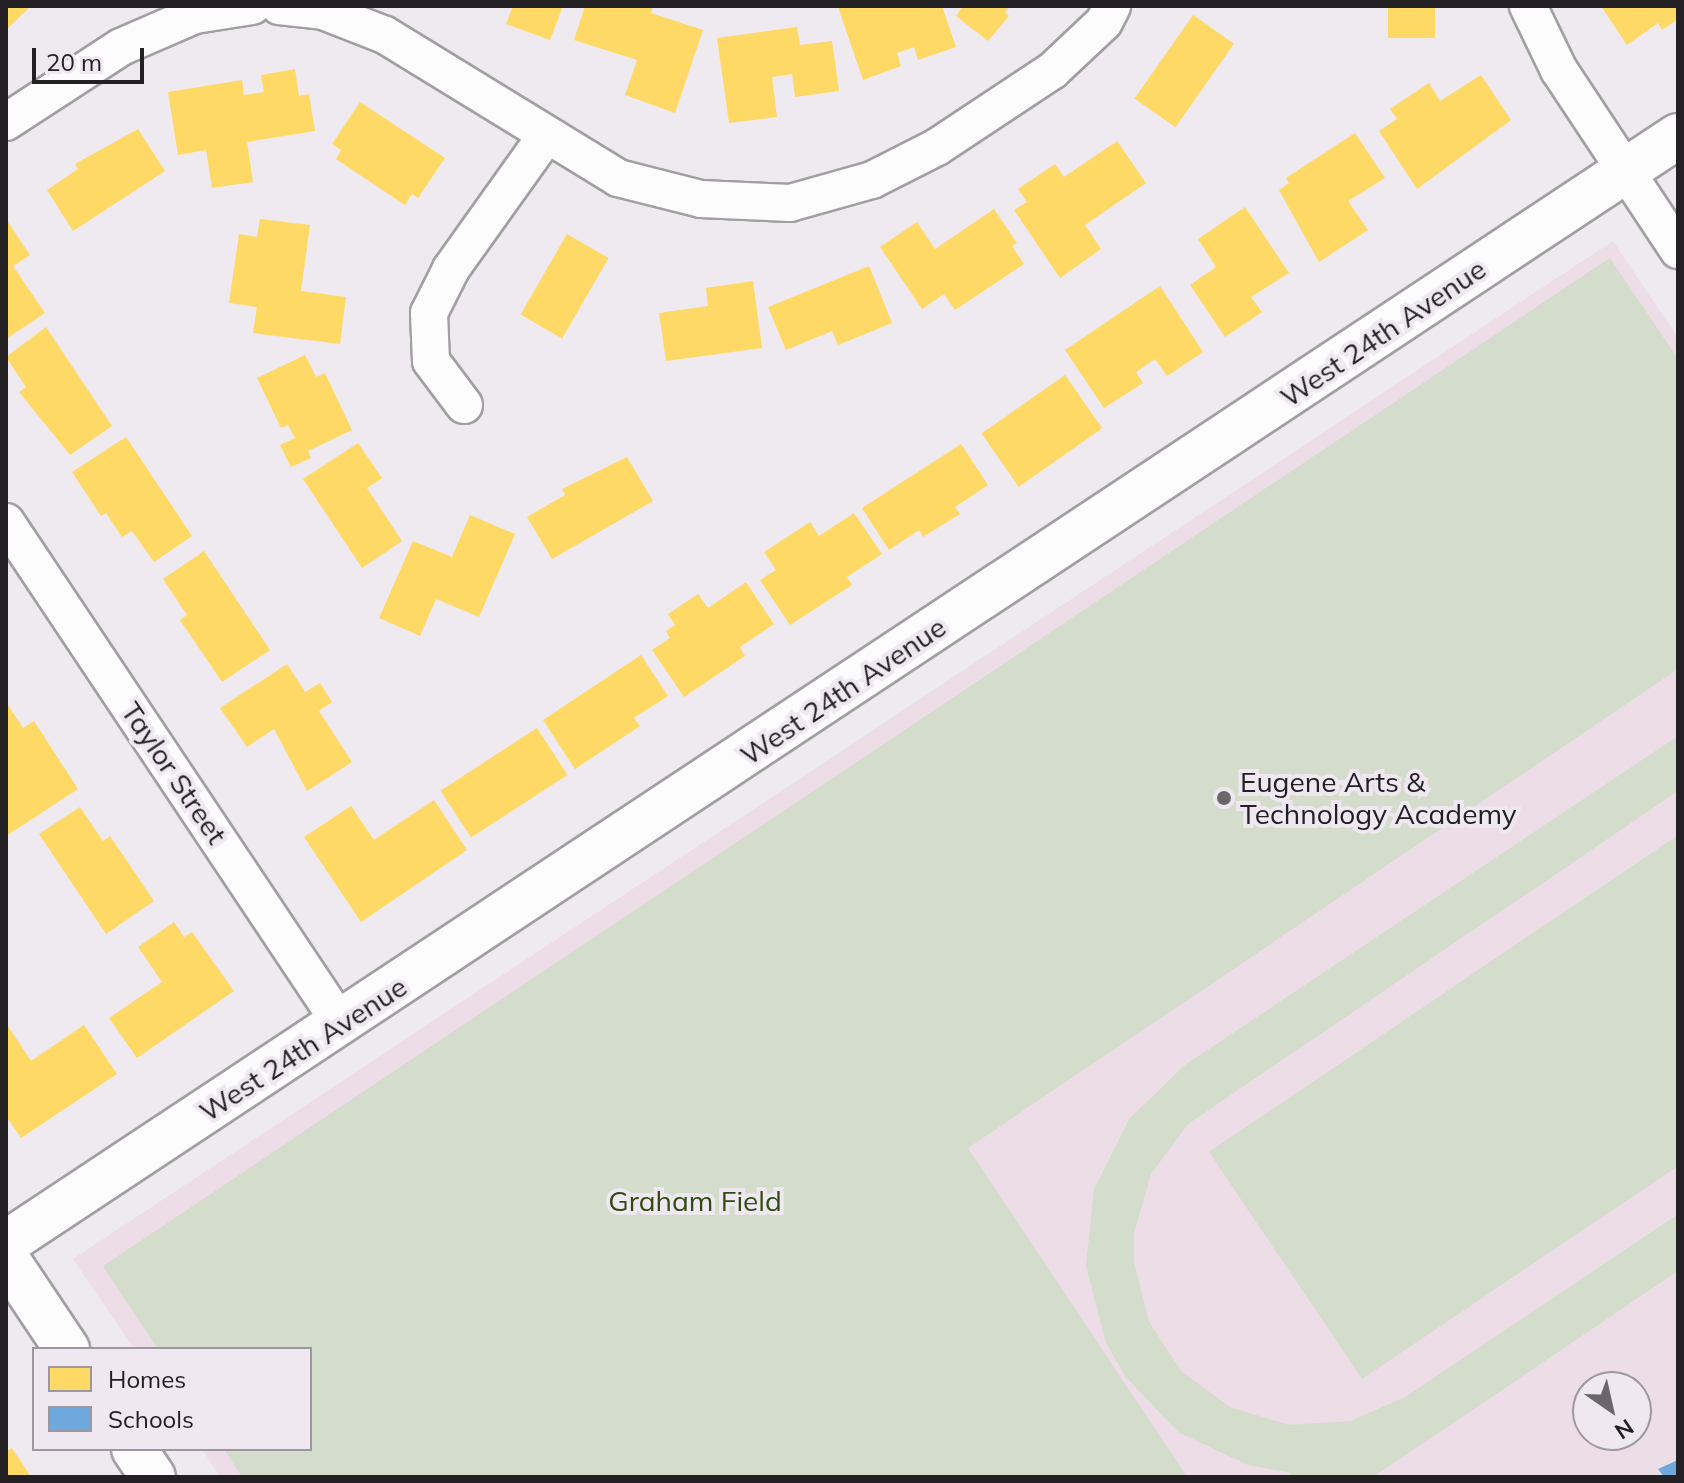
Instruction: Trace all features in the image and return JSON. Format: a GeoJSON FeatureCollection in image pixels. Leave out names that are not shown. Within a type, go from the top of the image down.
{"type":"FeatureCollection","features":[{"type":"Feature","properties":{"kind":"street"},"geometry":{"type":"LineString","coordinates":[[6,122],[121,47],[195,15],[252,6]]}},
{"type":"Feature","properties":{"kind":"street"},"geometry":{"type":"LineString","coordinates":[[279,6],[323,11],[385,35],[545,137],[618,178],[701,199],[790,203],[872,180],[937,147],[1052,71],[1104,22],[1112,6]]}},
{"type":"Feature","properties":{"kind":"street"},"geometry":{"type":"LineString","coordinates":[[1528,6],[1559,70],[1678,250]]}},
{"type":"Feature","properties":{"kind":"street","name":"West 24th Avenue"},"geometry":{"type":"LineString","coordinates":[[6,1243],[1678,136]]}},
{"type":"Feature","properties":{"kind":"street"},"geometry":{"type":"LineString","coordinates":[[464,405],[431,361],[429,313],[451,269],[545,137]]}},
{"type":"Feature","properties":{"kind":"street","name":"Taylor Street"},"geometry":{"type":"LineString","coordinates":[[6,522],[341,1024]]}},
{"type":"Feature","properties":{"kind":"street"},"geometry":{"type":"LineString","coordinates":[[6,1258],[66,1347]]}},
{"type":"Feature","properties":{"kind":"street"},"geometry":{"type":"LineString","coordinates":[[135,1451],[153,1477]]}},
{"type":"Feature","properties":{"kind":"shaded area","name":"Graham Field"},"geometry":{"type":"Polygon","coordinates":[[[1613,241],[1678,338],[1678,1477],[220,1477],[203,1451],[312,1451],[312,1347],[133,1347],[73,1259],[1613,241]]]}},
{"type":"Feature","properties":{"kind":"green space","name":"Graham Field"},"geometry":{"type":"Polygon","coordinates":[[[1610,258],[1678,359],[1678,669],[968,1148],[1187,1477],[242,1477],[225,1451],[312,1451],[312,1347],[157,1347],[103,1266],[1610,258]]]}},
{"type":"Feature","properties":{"kind":"green space"},"geometry":{"type":"Polygon","coordinates":[[[1678,736],[1678,791],[1188,1124],[1151,1174],[1134,1233],[1134,1262],[1149,1322],[1182,1372],[1232,1408],[1290,1425],[1351,1421],[1407,1396],[1678,1214],[1678,1271],[1373,1477],[1287,1477],[1291,1473],[1248,1465],[1178,1432],[1125,1376],[1106,1343],[1086,1266],[1094,1189],[1129,1119],[1185,1065],[1678,736]]]}},
{"type":"Feature","properties":{"kind":"green space"},"geometry":{"type":"Polygon","coordinates":[[[1678,835],[1678,1166],[1362,1379],[1209,1152],[1678,835]]]}},
{"type":"Feature","properties":{"kind":"building: Homes"},"geometry":{"type":"Polygon","coordinates":[[[6,6],[31,6],[6,30],[6,6]]]}},
{"type":"Feature","properties":{"kind":"building: Homes"},"geometry":{"type":"Polygon","coordinates":[[[513,6],[563,6],[550,40],[506,24],[513,6]]]}},
{"type":"Feature","properties":{"kind":"building: Homes"},"geometry":{"type":"Polygon","coordinates":[[[585,6],[653,6],[651,13],[703,30],[675,113],[625,95],[637,60],[574,40],[585,6]]]}},
{"type":"Feature","properties":{"kind":"building: Homes"},"geometry":{"type":"Polygon","coordinates":[[[942,6],[956,47],[918,60],[914,47],[897,53],[901,66],[863,80],[838,7],[942,6]]]}},
{"type":"Feature","properties":{"kind":"building: Homes"},"geometry":{"type":"Polygon","coordinates":[[[963,6],[1010,6],[1005,12],[1009,16],[988,41],[956,16],[963,6]]]}},
{"type":"Feature","properties":{"kind":"building: Homes"},"geometry":{"type":"Polygon","coordinates":[[[1388,6],[1435,6],[1435,38],[1388,38],[1388,6]]]}},
{"type":"Feature","properties":{"kind":"building: Homes"},"geometry":{"type":"Polygon","coordinates":[[[1601,6],[1678,6],[1678,19],[1662,30],[1658,23],[1627,45],[1601,6]]]}},
{"type":"Feature","properties":{"kind":"building: Homes"},"geometry":{"type":"Polygon","coordinates":[[[1193,15],[1234,44],[1175,127],[1134,99],[1193,15]]]}},
{"type":"Feature","properties":{"kind":"building: Homes"},"geometry":{"type":"Polygon","coordinates":[[[797,27],[800,45],[832,41],[839,91],[795,97],[792,74],[772,77],[777,117],[729,123],[717,38],[797,27]]]}},
{"type":"Feature","properties":{"kind":"building: Homes"},"geometry":{"type":"Polygon","coordinates":[[[295,69],[299,96],[309,94],[315,131],[247,142],[253,182],[212,188],[206,150],[178,155],[168,92],[242,80],[244,95],[264,92],[261,75],[295,69]]]}},
{"type":"Feature","properties":{"kind":"building: Homes"},"geometry":{"type":"Polygon","coordinates":[[[1481,75],[1511,120],[1417,189],[1379,131],[1397,119],[1390,109],[1429,83],[1440,101],[1481,75]]]}},
{"type":"Feature","properties":{"kind":"building: Homes"},"geometry":{"type":"Polygon","coordinates":[[[360,102],[445,158],[418,198],[412,194],[405,205],[336,159],[341,150],[332,144],[360,102]]]}},
{"type":"Feature","properties":{"kind":"building: Homes"},"geometry":{"type":"Polygon","coordinates":[[[138,129],[165,171],[73,231],[47,190],[78,169],[75,164],[138,129]]]}},
{"type":"Feature","properties":{"kind":"building: Homes"},"geometry":{"type":"Polygon","coordinates":[[[1355,133],[1385,178],[1348,201],[1368,230],[1319,262],[1279,190],[1289,183],[1286,178],[1355,133]]]}},
{"type":"Feature","properties":{"kind":"building: Homes"},"geometry":{"type":"Polygon","coordinates":[[[1117,141],[1146,183],[1085,225],[1101,249],[1060,278],[1014,210],[1027,202],[1018,189],[1055,164],[1064,177],[1117,141]]]}},
{"type":"Feature","properties":{"kind":"building: Homes"},"geometry":{"type":"Polygon","coordinates":[[[1245,207],[1289,273],[1251,297],[1262,312],[1225,337],[1190,285],[1216,267],[1198,239],[1245,207]]]}},
{"type":"Feature","properties":{"kind":"building: Homes"},"geometry":{"type":"Polygon","coordinates":[[[994,209],[1017,243],[1012,246],[1024,264],[955,310],[944,294],[922,309],[880,247],[917,222],[935,249],[994,209]]]}},
{"type":"Feature","properties":{"kind":"building: Homes"},"geometry":{"type":"Polygon","coordinates":[[[6,219],[30,255],[13,266],[45,313],[6,339],[6,219]]]}},
{"type":"Feature","properties":{"kind":"building: Homes"},"geometry":{"type":"Polygon","coordinates":[[[260,219],[310,225],[301,291],[346,297],[340,344],[253,333],[257,307],[229,303],[239,234],[257,237],[260,219]]]}},
{"type":"Feature","properties":{"kind":"building: Homes"},"geometry":{"type":"Polygon","coordinates":[[[567,234],[609,258],[562,339],[520,315],[567,234]]]}},
{"type":"Feature","properties":{"kind":"building: Homes"},"geometry":{"type":"Polygon","coordinates":[[[869,266],[892,323],[838,345],[832,331],[786,350],[768,307],[869,266]]]}},
{"type":"Feature","properties":{"kind":"building: Homes"},"geometry":{"type":"Polygon","coordinates":[[[753,281],[762,348],[666,361],[659,313],[708,306],[706,288],[753,281]]]}},
{"type":"Feature","properties":{"kind":"building: Homes"},"geometry":{"type":"Polygon","coordinates":[[[1160,286],[1203,352],[1167,376],[1155,359],[1136,372],[1143,383],[1104,408],[1065,350],[1160,286]]]}},
{"type":"Feature","properties":{"kind":"building: Homes"},"geometry":{"type":"Polygon","coordinates":[[[46,327],[112,426],[70,455],[19,392],[26,387],[6,357],[46,327]]]}},
{"type":"Feature","properties":{"kind":"building: Homes"},"geometry":{"type":"Polygon","coordinates":[[[305,355],[316,377],[325,373],[352,430],[308,451],[311,458],[291,467],[280,445],[295,438],[288,425],[281,428],[257,378],[305,355]]]}},
{"type":"Feature","properties":{"kind":"building: Homes"},"geometry":{"type":"Polygon","coordinates":[[[1065,375],[1102,428],[1019,487],[981,434],[1065,375]]]}},
{"type":"Feature","properties":{"kind":"building: Homes"},"geometry":{"type":"Polygon","coordinates":[[[126,437],[192,536],[154,562],[132,531],[122,537],[106,513],[101,516],[72,472],[126,437]]]}},
{"type":"Feature","properties":{"kind":"building: Homes"},"geometry":{"type":"Polygon","coordinates":[[[358,443],[382,478],[367,488],[402,541],[362,568],[303,479],[358,443]]]}},
{"type":"Feature","properties":{"kind":"building: Homes"},"geometry":{"type":"Polygon","coordinates":[[[961,444],[988,485],[955,507],[960,514],[923,537],[919,530],[889,550],[862,508],[961,444]]]}},
{"type":"Feature","properties":{"kind":"building: Homes"},"geometry":{"type":"Polygon","coordinates":[[[627,457],[653,501],[552,559],[527,517],[565,495],[562,489],[627,457]]]}},
{"type":"Feature","properties":{"kind":"building: Homes"},"geometry":{"type":"Polygon","coordinates":[[[854,513],[882,554],[847,577],[852,585],[790,625],[760,580],[776,570],[764,552],[810,522],[819,536],[854,513]]]}},
{"type":"Feature","properties":{"kind":"building: Homes"},"geometry":{"type":"Polygon","coordinates":[[[470,515],[515,534],[479,617],[436,599],[420,636],[379,618],[413,541],[452,557],[470,515]]]}},
{"type":"Feature","properties":{"kind":"building: Homes"},"geometry":{"type":"Polygon","coordinates":[[[204,551],[270,650],[222,682],[180,620],[187,615],[163,579],[204,551]]]}},
{"type":"Feature","properties":{"kind":"building: Homes"},"geometry":{"type":"Polygon","coordinates":[[[746,582],[774,624],[740,647],[745,656],[684,697],[652,650],[670,638],[666,631],[675,625],[668,614],[698,594],[708,608],[746,582]]]}},
{"type":"Feature","properties":{"kind":"building: Homes"},"geometry":{"type":"Polygon","coordinates":[[[641,655],[668,696],[634,718],[640,726],[575,769],[543,720],[641,655]]]}},
{"type":"Feature","properties":{"kind":"building: Homes"},"geometry":{"type":"Polygon","coordinates":[[[287,664],[305,692],[320,683],[332,702],[319,711],[352,762],[307,791],[274,729],[247,747],[220,708],[287,664]]]}},
{"type":"Feature","properties":{"kind":"building: Homes"},"geometry":{"type":"Polygon","coordinates":[[[6,702],[23,728],[34,721],[78,789],[6,836],[6,702]]]}},
{"type":"Feature","properties":{"kind":"building: Homes"},"geometry":{"type":"Polygon","coordinates":[[[537,728],[567,775],[471,838],[441,791],[537,728]]]}},
{"type":"Feature","properties":{"kind":"building: Homes"},"geometry":{"type":"Polygon","coordinates":[[[434,800],[467,850],[361,922],[304,837],[351,806],[374,840],[434,800]]]}},
{"type":"Feature","properties":{"kind":"building: Homes"},"geometry":{"type":"Polygon","coordinates":[[[80,807],[103,841],[110,836],[154,901],[106,934],[39,834],[80,807]]]}},
{"type":"Feature","properties":{"kind":"building: Homes"},"geometry":{"type":"Polygon","coordinates":[[[174,922],[184,937],[192,932],[234,991],[137,1058],[109,1018],[162,982],[138,947],[174,922]]]}},
{"type":"Feature","properties":{"kind":"building: Homes"},"geometry":{"type":"Polygon","coordinates":[[[6,1023],[31,1061],[84,1025],[117,1074],[21,1138],[6,1116],[6,1023]]]}},
{"type":"Feature","properties":{"kind":"building: Homes"},"geometry":{"type":"Polygon","coordinates":[[[12,1448],[31,1477],[6,1477],[6,1452],[12,1448]]]}},
{"type":"Feature","properties":{"kind":"building: Schools"},"geometry":{"type":"Polygon","coordinates":[[[1678,1460],[1678,1477],[1664,1477],[1658,1469],[1678,1460]]]}},
{"type":"Feature","properties":{"kind":"place","name":"Eugene Arts & Technology Academy"},"geometry":{"type":"Point","coordinates":[1224,798]}}]}
